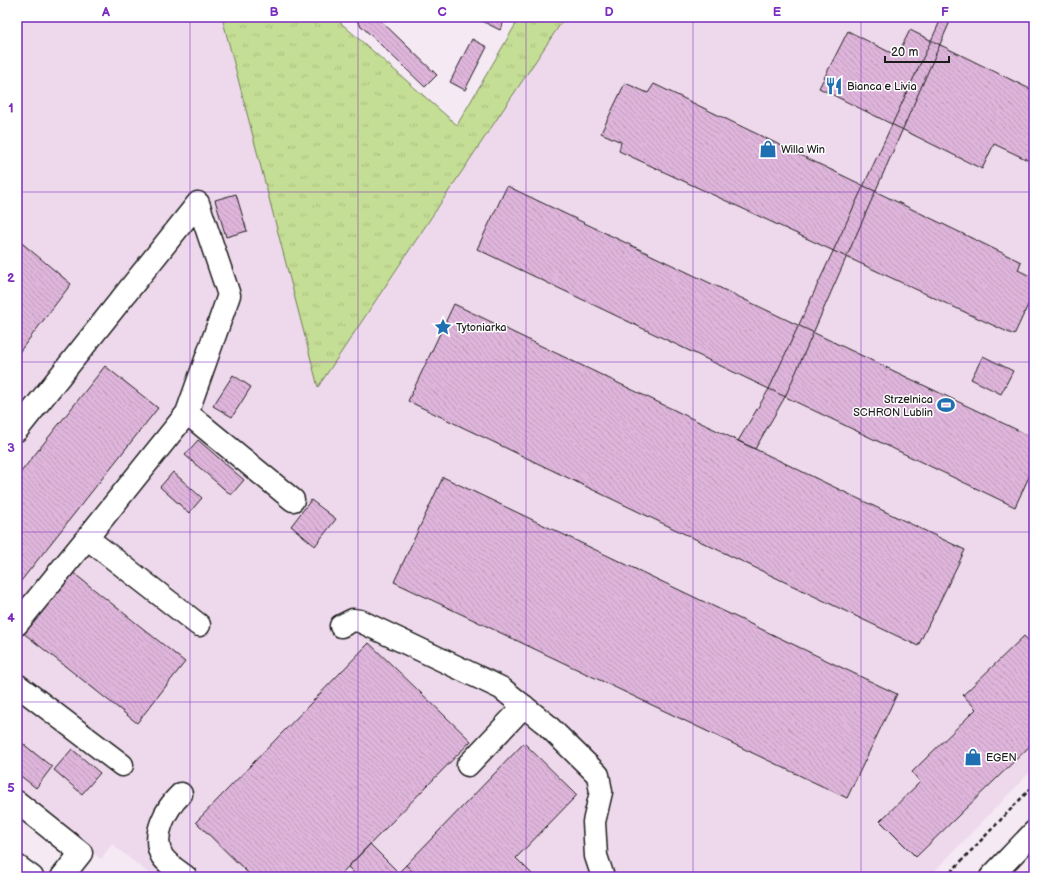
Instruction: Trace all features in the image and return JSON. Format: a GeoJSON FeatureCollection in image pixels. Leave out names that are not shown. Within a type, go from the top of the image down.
{"type":"FeatureCollection","features":[{"type":"Feature","properties":{"kind":"street"},"geometry":{"type":"LineString","coordinates":[[17,430],[198,203],[229,296],[187,413],[17,624]]}},
{"type":"Feature","properties":{"kind":"street"},"geometry":{"type":"LineString","coordinates":[[187,413],[293,500]]}},
{"type":"Feature","properties":{"kind":"street"},"geometry":{"type":"LineString","coordinates":[[87,538],[199,625]]}},
{"type":"Feature","properties":{"kind":"street"},"geometry":{"type":"LineString","coordinates":[[340,626],[353,620],[360,621],[501,688],[546,724],[598,775],[601,792],[594,822],[596,856],[603,877]]}},
{"type":"Feature","properties":{"kind":"street"},"geometry":{"type":"LineString","coordinates":[[17,685],[122,765]]}},
{"type":"Feature","properties":{"kind":"street"},"geometry":{"type":"LineString","coordinates":[[468,765],[524,706]]}},
{"type":"Feature","properties":{"kind":"street"},"geometry":{"type":"LineString","coordinates":[[181,794],[168,810],[162,821],[159,835],[162,857],[186,877]]}},
{"type":"Feature","properties":{"kind":"street"},"geometry":{"type":"LineString","coordinates":[[17,802],[81,853],[62,877]]}},
{"type":"Feature","properties":{"kind":"street"},"geometry":{"type":"LineString","coordinates":[[992,877],[1034,832]]}},
{"type":"Feature","properties":{"kind":"path"},"geometry":{"type":"LineString","coordinates":[[946,877],[1034,784]]}},
{"type":"Feature","properties":{"kind":"shaded area"},"geometry":{"type":"Polygon","coordinates":[[[17,17],[222,17],[318,386],[565,17],[1034,17],[1034,768],[929,877],[153,877],[112,844],[101,859],[17,792],[17,17]]]}},
{"type":"Feature","properties":{"kind":"green space"},"geometry":{"type":"Polygon","coordinates":[[[222,17],[334,17],[457,125],[520,17],[565,17],[318,387],[222,17]]]}},
{"type":"Feature","properties":{"kind":"building"},"geometry":{"type":"Polygon","coordinates":[[[355,17],[377,17],[437,75],[425,87],[359,24],[355,17]]]}},
{"type":"Feature","properties":{"kind":"building"},"geometry":{"type":"Polygon","coordinates":[[[484,17],[506,17],[500,30],[482,21],[484,17]]]}},
{"type":"Feature","properties":{"kind":"building"},"geometry":{"type":"Polygon","coordinates":[[[942,17],[952,17],[785,397],[755,449],[738,441],[769,389],[942,17]]]}},
{"type":"Feature","properties":{"kind":"building"},"geometry":{"type":"Polygon","coordinates":[[[910,30],[1034,91],[1034,163],[994,144],[982,169],[819,88],[848,31],[897,56],[910,30]]]}},
{"type":"Feature","properties":{"kind":"building"},"geometry":{"type":"Polygon","coordinates":[[[472,39],[487,47],[465,90],[450,82],[472,39]]]}},
{"type":"Feature","properties":{"kind":"building"},"geometry":{"type":"Polygon","coordinates":[[[625,83],[648,93],[654,84],[1021,262],[1018,270],[1034,278],[1034,292],[1014,335],[619,151],[621,142],[601,133],[625,83]]]}},
{"type":"Feature","properties":{"kind":"building"},"geometry":{"type":"Polygon","coordinates":[[[507,186],[1034,438],[1034,466],[1015,507],[477,249],[507,186]]]}},
{"type":"Feature","properties":{"kind":"building"},"geometry":{"type":"Polygon","coordinates":[[[236,194],[247,231],[226,237],[215,200],[236,194]]]}},
{"type":"Feature","properties":{"kind":"building"},"geometry":{"type":"Polygon","coordinates":[[[17,239],[71,284],[17,355],[17,239]]]}},
{"type":"Feature","properties":{"kind":"building"},"geometry":{"type":"Polygon","coordinates":[[[454,304],[965,550],[918,646],[408,401],[454,304]]]}},
{"type":"Feature","properties":{"kind":"building"},"geometry":{"type":"Polygon","coordinates":[[[983,356],[1013,371],[1001,394],[971,379],[983,356]]]}},
{"type":"Feature","properties":{"kind":"building"},"geometry":{"type":"Polygon","coordinates":[[[105,366],[158,408],[17,586],[17,477],[105,366]]]}},
{"type":"Feature","properties":{"kind":"building"},"geometry":{"type":"Polygon","coordinates":[[[233,375],[251,387],[232,417],[213,406],[233,375]]]}},
{"type":"Feature","properties":{"kind":"building"},"geometry":{"type":"Polygon","coordinates":[[[198,440],[244,480],[231,495],[185,455],[198,440]]]}},
{"type":"Feature","properties":{"kind":"building"},"geometry":{"type":"Polygon","coordinates":[[[173,472],[202,498],[189,513],[160,487],[173,472]]]}},
{"type":"Feature","properties":{"kind":"building"},"geometry":{"type":"Polygon","coordinates":[[[443,477],[897,694],[847,798],[394,582],[443,477]]]}},
{"type":"Feature","properties":{"kind":"building"},"geometry":{"type":"Polygon","coordinates":[[[311,500],[336,519],[315,546],[291,526],[311,500]]]}},
{"type":"Feature","properties":{"kind":"building"},"geometry":{"type":"Polygon","coordinates":[[[71,571],[185,662],[137,723],[22,632],[71,571]]]}},
{"type":"Feature","properties":{"kind":"building","name":"EGEN"},"geometry":{"type":"Polygon","coordinates":[[[1024,636],[1034,647],[1034,742],[916,857],[880,821],[920,782],[912,772],[976,709],[963,695],[1024,636]]]}},
{"type":"Feature","properties":{"kind":"building"},"geometry":{"type":"Polygon","coordinates":[[[369,643],[471,741],[338,877],[252,877],[196,822],[369,643]]]}},
{"type":"Feature","properties":{"kind":"building"},"geometry":{"type":"Polygon","coordinates":[[[22,743],[52,767],[36,788],[17,773],[17,749],[22,743]]]}},
{"type":"Feature","properties":{"kind":"building"},"geometry":{"type":"Polygon","coordinates":[[[524,743],[577,795],[516,858],[535,877],[418,877],[406,865],[524,743]]]}},
{"type":"Feature","properties":{"kind":"building"},"geometry":{"type":"Polygon","coordinates":[[[72,749],[100,773],[82,794],[54,770],[72,749]]]}},
{"type":"Feature","properties":{"kind":"building"},"geometry":{"type":"Polygon","coordinates":[[[370,844],[398,872],[394,877],[358,877],[348,867],[370,844]]]}},
{"type":"Feature","properties":{"kind":"building"},"geometry":{"type":"Polygon","coordinates":[[[406,865],[418,877],[394,877],[406,865]]]}},
{"type":"Feature","properties":{"kind":"place","name":"Bianca e Livia"},"geometry":{"type":"Point","coordinates":[834,86]}},
{"type":"Feature","properties":{"kind":"place","name":"Willa Win"},"geometry":{"type":"Point","coordinates":[768,149]}},
{"type":"Feature","properties":{"kind":"place","name":"Tytoniarka"},"geometry":{"type":"Point","coordinates":[443,327]}},
{"type":"Feature","properties":{"kind":"place","name":"Strzelnica SCHRON Lublin"},"geometry":{"type":"Point","coordinates":[946,405]}},
{"type":"Feature","properties":{"kind":"place","name":"EGEN"},"geometry":{"type":"Point","coordinates":[973,757]}}]}
